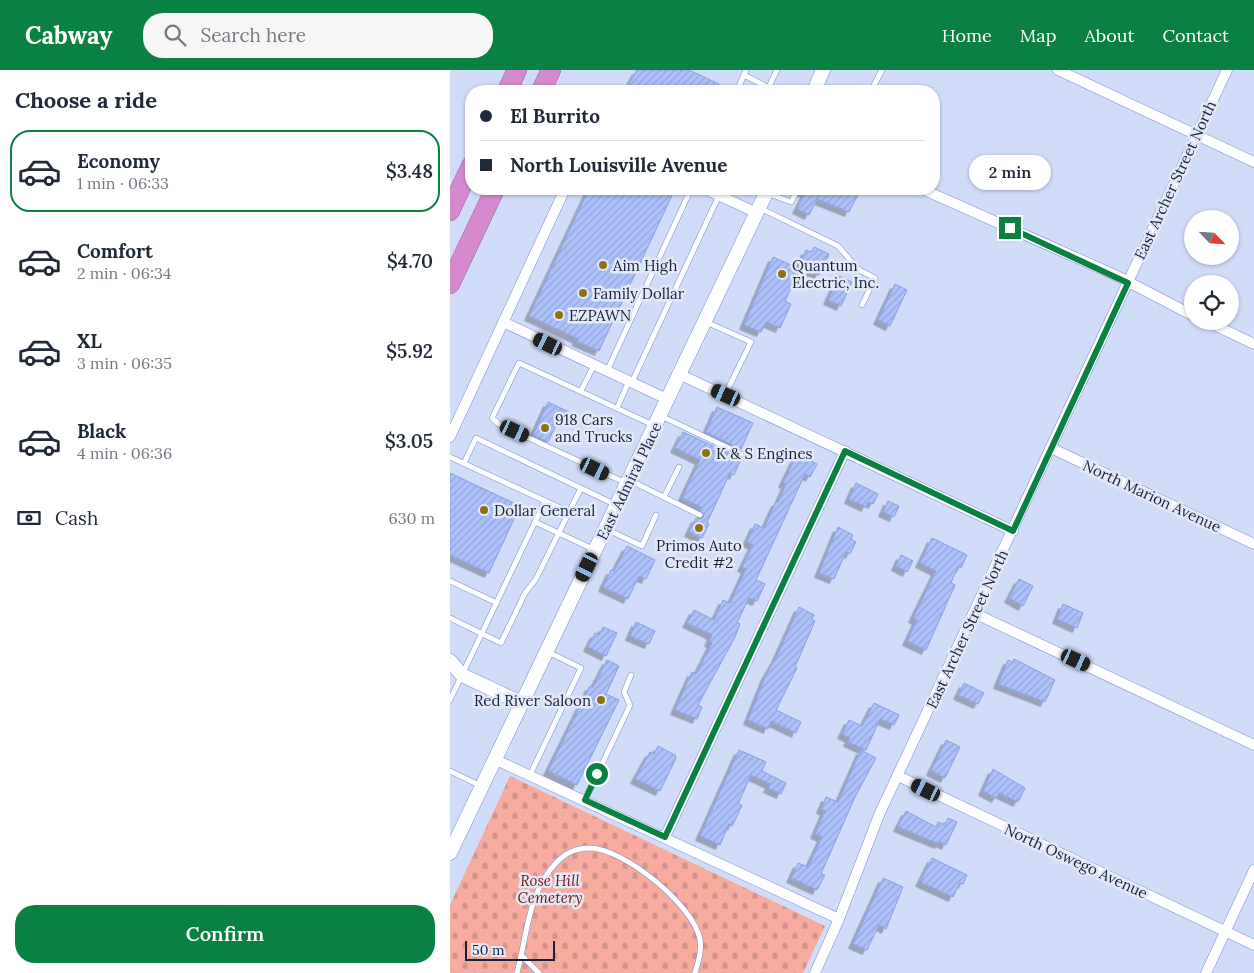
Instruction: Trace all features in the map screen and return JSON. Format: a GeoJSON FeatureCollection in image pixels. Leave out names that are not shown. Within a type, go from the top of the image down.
{"type":"FeatureCollection","features":[{"type":"Feature","properties":{"kind":"highway"},"geometry":{"type":"LineString","coordinates":[[510,85],[517,70]]}},
{"type":"Feature","properties":{"kind":"highway"},"geometry":{"type":"LineString","coordinates":[[544,85],[551,70]]}},
{"type":"Feature","properties":{"kind":"highway"},"geometry":{"type":"LineString","coordinates":[[450,211],[465,179]]}},
{"type":"Feature","properties":{"kind":"highway"},"geometry":{"type":"LineString","coordinates":[[450,284],[492,195]]}},
{"type":"Feature","properties":{"kind":"main road"},"geometry":{"type":"LineString","coordinates":[[817,85],[824,70]]}},
{"type":"Feature","properties":{"kind":"main road","name":"East Admiral Place"},"geometry":{"type":"LineString","coordinates":[[450,853],[766,195]]}},
{"type":"Feature","properties":{"kind":"main road"},"geometry":{"type":"LineString","coordinates":[[450,661],[456,675],[521,703]]}},
{"type":"Feature","properties":{"kind":"street"},"geometry":{"type":"LineString","coordinates":[[1058,70],[1254,162]]}},
{"type":"Feature","properties":{"kind":"street","name":"East Archer Street North"},"geometry":{"type":"LineString","coordinates":[[814,973],[839,919],[863,853],[898,776],[1226,70]]}},
{"type":"Feature","properties":{"kind":"street"},"geometry":{"type":"LineString","coordinates":[[450,437],[562,195]]}},
{"type":"Feature","properties":{"kind":"street"},"geometry":{"type":"LineString","coordinates":[[726,195],[758,211]]}},
{"type":"Feature","properties":{"kind":"street"},"geometry":{"type":"LineString","coordinates":[[935,195],[1128,283],[1184,311]]}},
{"type":"Feature","properties":{"kind":"street"},"geometry":{"type":"LineString","coordinates":[[503,322],[669,400]]}},
{"type":"Feature","properties":{"kind":"street"},"geometry":{"type":"LineString","coordinates":[[1225,330],[1254,344]]}},
{"type":"Feature","properties":{"kind":"street"},"geometry":{"type":"LineString","coordinates":[[681,375],[1013,531]]}},
{"type":"Feature","properties":{"kind":"street","name":"North Marion Avenue"},"geometry":{"type":"LineString","coordinates":[[1051,448],[1254,544]]}},
{"type":"Feature","properties":{"kind":"street"},"geometry":{"type":"LineString","coordinates":[[665,837],[845,451]]}},
{"type":"Feature","properties":{"kind":"street"},"geometry":{"type":"LineString","coordinates":[[974,612],[1254,745]]}},
{"type":"Feature","properties":{"kind":"street"},"geometry":{"type":"LineString","coordinates":[[494,759],[839,919]]}},
{"type":"Feature","properties":{"kind":"street","name":"North Oswego Avenue"},"geometry":{"type":"LineString","coordinates":[[898,776],[1254,945]]}},
{"type":"Feature","properties":{"kind":"street"},"geometry":{"type":"LineString","coordinates":[[1206,973],[1254,870]]}},
{"type":"Feature","properties":{"kind":"lane"},"geometry":{"type":"LineString","coordinates":[[770,85],[777,70]]}},
{"type":"Feature","properties":{"kind":"lane"},"geometry":{"type":"LineString","coordinates":[[874,85],[882,70]]}},
{"type":"Feature","properties":{"kind":"lane"},"geometry":{"type":"LineString","coordinates":[[739,85],[745,73],[761,85]]}},
{"type":"Feature","properties":{"kind":"lane"},"geometry":{"type":"LineString","coordinates":[[607,371],[689,195]]}},
{"type":"Feature","properties":{"kind":"lane"},"geometry":{"type":"LineString","coordinates":[[617,408],[719,195]]}},
{"type":"Feature","properties":{"kind":"lane"},"geometry":{"type":"LineString","coordinates":[[776,195],[791,202],[795,195]]}},
{"type":"Feature","properties":{"kind":"lane"},"geometry":{"type":"LineString","coordinates":[[758,211],[838,246],[859,270],[875,278],[862,305]]}},
{"type":"Feature","properties":{"kind":"lane"},"geometry":{"type":"LineString","coordinates":[[706,321],[751,342],[726,395]]}},
{"type":"Feature","properties":{"kind":"lane"},"geometry":{"type":"LineString","coordinates":[[700,515],[664,497],[499,424],[492,418],[519,363],[617,408],[658,421],[741,454]]}},
{"type":"Feature","properties":{"kind":"lane"},"geometry":{"type":"LineString","coordinates":[[581,391],[594,365]]}},
{"type":"Feature","properties":{"kind":"lane"},"geometry":{"type":"LineString","coordinates":[[464,463],[476,438],[617,506]]}},
{"type":"Feature","properties":{"kind":"lane"},"geometry":{"type":"LineString","coordinates":[[450,457],[569,512]]}},
{"type":"Feature","properties":{"kind":"lane"},"geometry":{"type":"LineString","coordinates":[[664,497],[679,467]]}},
{"type":"Feature","properties":{"kind":"lane"},"geometry":{"type":"LineString","coordinates":[[450,618],[501,643],[525,593],[536,579],[581,488]]}},
{"type":"Feature","properties":{"kind":"lane"},"geometry":{"type":"LineString","coordinates":[[450,700],[456,675],[482,634],[545,501]]}},
{"type":"Feature","properties":{"kind":"lane"},"geometry":{"type":"LineString","coordinates":[[605,529],[642,546],[656,515]]}},
{"type":"Feature","properties":{"kind":"lane"},"geometry":{"type":"LineString","coordinates":[[535,522],[595,550]]}},
{"type":"Feature","properties":{"kind":"lane"},"geometry":{"type":"LineString","coordinates":[[450,581],[497,603]]}},
{"type":"Feature","properties":{"kind":"lane"},"geometry":{"type":"LineString","coordinates":[[530,775],[581,668],[546,651]]}},
{"type":"Feature","properties":{"kind":"lane"},"geometry":{"type":"LineString","coordinates":[[585,800],[630,705],[624,692],[632,675]]}},
{"type":"Feature","properties":{"kind":"lane"},"geometry":{"type":"LineString","coordinates":[[450,771],[481,786]]}},
{"type":"Feature","properties":{"kind":"lane"},"geometry":{"type":"LineString","coordinates":[[517,973],[534,901],[549,870],[567,853],[578,849],[591,848],[617,855],[653,880],[678,902],[696,927],[700,940],[700,952],[695,973]]}},
{"type":"Feature","properties":{"kind":"lane"},"geometry":{"type":"LineString","coordinates":[[521,955],[539,973]]}},
{"type":"Feature","properties":{"kind":"green space","name":"Rose Hill Cemetery"},"geometry":{"type":"Polygon","coordinates":[[[510,776],[825,926],[803,973],[450,973],[450,905],[510,776]]]}},
{"type":"Feature","properties":{"kind":"building"},"geometry":{"type":"Polygon","coordinates":[[[637,70],[689,70],[719,84],[719,85],[628,85],[637,70]]]}},
{"type":"Feature","properties":{"kind":"building"},"geometry":{"type":"Polygon","coordinates":[[[586,195],[672,195],[599,351],[529,316],[586,195]]]}},
{"type":"Feature","properties":{"kind":"building"},"geometry":{"type":"Polygon","coordinates":[[[804,195],[858,195],[849,212],[817,199],[809,215],[797,209],[804,195]]]}},
{"type":"Feature","properties":{"kind":"building"},"geometry":{"type":"Polygon","coordinates":[[[814,247],[829,254],[819,275],[799,265],[806,250],[811,252],[814,247]]]}},
{"type":"Feature","properties":{"kind":"building"},"geometry":{"type":"Polygon","coordinates":[[[773,257],[800,269],[785,301],[791,304],[780,328],[766,322],[761,332],[744,325],[773,257]]]}},
{"type":"Feature","properties":{"kind":"building"},"geometry":{"type":"Polygon","coordinates":[[[839,276],[852,282],[841,306],[828,300],[839,276]]]}},
{"type":"Feature","properties":{"kind":"building"},"geometry":{"type":"Polygon","coordinates":[[[895,284],[907,290],[890,326],[878,320],[895,284]]]}},
{"type":"Feature","properties":{"kind":"building","name":"918 Cars and Trucks"},"geometry":{"type":"Polygon","coordinates":[[[548,402],[569,412],[564,421],[559,419],[548,442],[533,435],[548,402]]]}},
{"type":"Feature","properties":{"kind":"building"},"geometry":{"type":"Polygon","coordinates":[[[717,407],[753,423],[741,449],[706,432],[717,407]]]}},
{"type":"Feature","properties":{"kind":"building"},"geometry":{"type":"Polygon","coordinates":[[[683,432],[741,459],[734,475],[730,473],[702,538],[689,532],[696,518],[701,519],[704,516],[700,510],[701,507],[682,498],[700,460],[675,448],[683,432]]]}},
{"type":"Feature","properties":{"kind":"building"},"geometry":{"type":"Polygon","coordinates":[[[797,454],[817,464],[810,477],[805,474],[756,580],[765,584],[757,601],[749,598],[737,623],[740,624],[735,637],[698,705],[702,707],[697,719],[675,710],[692,672],[696,674],[712,643],[709,642],[712,635],[687,623],[694,610],[714,620],[723,600],[730,603],[746,569],[742,567],[753,545],[747,542],[755,524],[764,528],[776,502],[778,502],[786,484],[783,483],[797,454]]]}},
{"type":"Feature","properties":{"kind":"building"},"geometry":{"type":"Polygon","coordinates":[[[450,473],[520,506],[489,573],[450,555],[450,473]]]}},
{"type":"Feature","properties":{"kind":"building"},"geometry":{"type":"Polygon","coordinates":[[[856,483],[878,494],[873,504],[868,502],[866,507],[849,499],[856,483]]]}},
{"type":"Feature","properties":{"kind":"building"},"geometry":{"type":"Polygon","coordinates":[[[888,501],[899,506],[894,517],[883,512],[888,501]]]}},
{"type":"Feature","properties":{"kind":"building"},"geometry":{"type":"Polygon","coordinates":[[[838,527],[853,535],[851,539],[856,542],[850,554],[846,552],[834,579],[819,573],[838,527]]]}},
{"type":"Feature","properties":{"kind":"building"},"geometry":{"type":"Polygon","coordinates":[[[932,538],[967,555],[961,568],[958,566],[951,583],[955,585],[926,650],[907,641],[917,620],[913,618],[936,571],[920,563],[932,538]]]}},
{"type":"Feature","properties":{"kind":"building"},"geometry":{"type":"Polygon","coordinates":[[[627,546],[655,560],[646,579],[639,576],[628,599],[603,587],[611,570],[614,571],[627,546]]]}},
{"type":"Feature","properties":{"kind":"building"},"geometry":{"type":"Polygon","coordinates":[[[901,555],[913,561],[907,572],[896,566],[901,555]]]}},
{"type":"Feature","properties":{"kind":"building"},"geometry":{"type":"Polygon","coordinates":[[[1019,579],[1033,586],[1023,606],[1009,598],[1019,579]]]}},
{"type":"Feature","properties":{"kind":"building"},"geometry":{"type":"Polygon","coordinates":[[[1063,604],[1083,613],[1077,628],[1057,619],[1063,604]]]}},
{"type":"Feature","properties":{"kind":"building"},"geometry":{"type":"Polygon","coordinates":[[[799,607],[814,615],[812,620],[815,621],[795,667],[797,668],[776,710],[801,722],[796,733],[771,721],[768,729],[748,720],[766,675],[776,658],[799,607]]]}},
{"type":"Feature","properties":{"kind":"building"},"geometry":{"type":"Polygon","coordinates":[[[636,622],[655,631],[649,644],[630,636],[636,622]]]}},
{"type":"Feature","properties":{"kind":"building"},"geometry":{"type":"Polygon","coordinates":[[[603,627],[617,633],[606,656],[588,647],[595,633],[599,635],[603,627]]]}},
{"type":"Feature","properties":{"kind":"building"},"geometry":{"type":"Polygon","coordinates":[[[1014,659],[1055,680],[1045,702],[998,684],[1008,660],[1013,662],[1014,659]]]}},
{"type":"Feature","properties":{"kind":"building"},"geometry":{"type":"Polygon","coordinates":[[[607,660],[619,666],[606,694],[619,700],[577,785],[548,771],[590,686],[593,687],[607,660]]]}},
{"type":"Feature","properties":{"kind":"building"},"geometry":{"type":"Polygon","coordinates":[[[964,683],[984,693],[978,704],[958,695],[964,683]]]}},
{"type":"Feature","properties":{"kind":"building"},"geometry":{"type":"Polygon","coordinates":[[[874,703],[899,715],[894,725],[880,719],[866,750],[848,742],[850,738],[842,734],[849,720],[862,726],[874,703]]]}},
{"type":"Feature","properties":{"kind":"building"},"geometry":{"type":"Polygon","coordinates":[[[946,740],[960,747],[945,778],[931,771],[946,740]]]}},
{"type":"Feature","properties":{"kind":"building"},"geometry":{"type":"Polygon","coordinates":[[[658,746],[675,755],[676,758],[660,791],[635,779],[650,752],[654,754],[658,746]]]}},
{"type":"Feature","properties":{"kind":"building"},"geometry":{"type":"Polygon","coordinates":[[[739,750],[766,762],[762,771],[786,783],[781,794],[768,788],[770,784],[751,775],[738,804],[742,805],[732,826],[729,824],[720,845],[700,836],[739,750]]]}},
{"type":"Feature","properties":{"kind":"building"},"geometry":{"type":"Polygon","coordinates":[[[861,750],[876,758],[855,797],[821,874],[825,875],[817,890],[791,878],[798,863],[808,867],[822,837],[815,834],[825,811],[821,809],[826,797],[838,802],[861,750]]]}},
{"type":"Feature","properties":{"kind":"building"},"geometry":{"type":"Polygon","coordinates":[[[993,769],[1025,788],[1018,802],[999,793],[996,798],[983,791],[993,769]]]}},
{"type":"Feature","properties":{"kind":"building"},"geometry":{"type":"Polygon","coordinates":[[[906,811],[936,827],[938,822],[945,825],[948,818],[957,822],[946,845],[940,842],[939,844],[898,827],[906,811]]]}},
{"type":"Feature","properties":{"kind":"building"},"geometry":{"type":"Polygon","coordinates":[[[932,858],[967,875],[963,884],[960,883],[953,897],[920,882],[932,858]]]}},
{"type":"Feature","properties":{"kind":"building"},"geometry":{"type":"Polygon","coordinates":[[[883,878],[903,887],[886,929],[879,925],[867,950],[853,944],[883,878]]]}},
{"type":"Feature","properties":{"kind":"place","name":"Aim High"},"geometry":{"type":"Point","coordinates":[603,265]}},
{"type":"Feature","properties":{"kind":"place","name":"Quantum Electric, Inc."},"geometry":{"type":"Point","coordinates":[782,274]}},
{"type":"Feature","properties":{"kind":"place","name":"Family Dollar"},"geometry":{"type":"Point","coordinates":[583,293]}},
{"type":"Feature","properties":{"kind":"place","name":"EZPAWN"},"geometry":{"type":"Point","coordinates":[559,315]}},
{"type":"Feature","properties":{"kind":"place","name":"918 Cars and Trucks"},"geometry":{"type":"Point","coordinates":[545,428]}},
{"type":"Feature","properties":{"kind":"place","name":"K & S Engines"},"geometry":{"type":"Point","coordinates":[706,453]}},
{"type":"Feature","properties":{"kind":"place","name":"Dollar General"},"geometry":{"type":"Point","coordinates":[484,510]}},
{"type":"Feature","properties":{"kind":"place","name":"Primos Auto Credit #2"},"geometry":{"type":"Point","coordinates":[699,528]}},
{"type":"Feature","properties":{"kind":"place","name":"Red River Saloon"},"geometry":{"type":"Point","coordinates":[601,700]}},
{"type":"Feature","properties":{"kind":"route"},"geometry":{"type":"LineString","coordinates":[[597,774],[585,800],[665,837],[845,451],[1013,531],[1128,283],[1115,275],[1010,228]]}}]}
